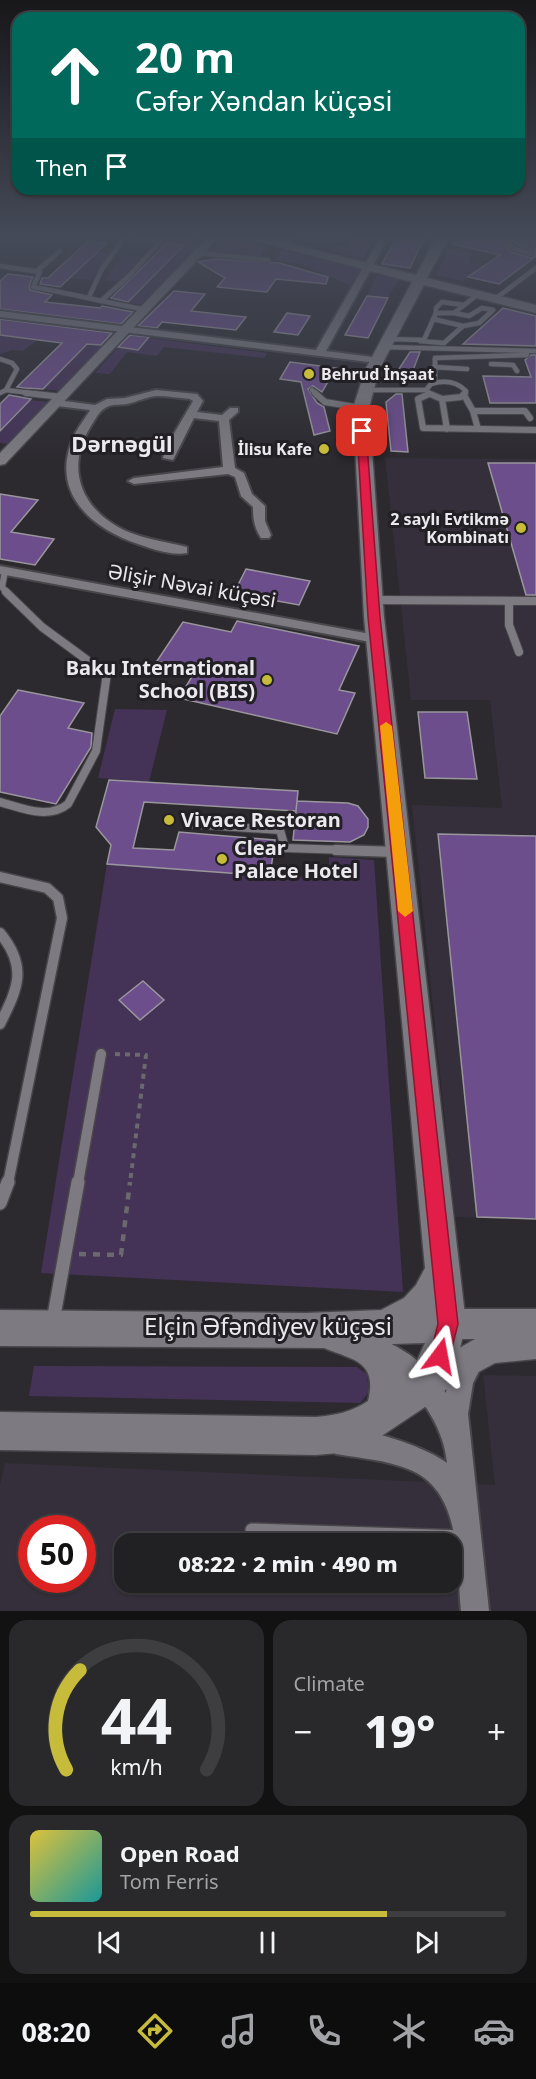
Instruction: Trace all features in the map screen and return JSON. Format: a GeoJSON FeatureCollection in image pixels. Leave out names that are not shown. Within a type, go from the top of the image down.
{"type":"FeatureCollection","features":[{"type":"Feature","properties":{"kind":"main road"},"geometry":{"type":"LineString","coordinates":[[0,1431],[316,1436],[353,1430],[382,1415],[424,1386],[440,1356],[448,1324],[376,639],[361,408],[365,390],[402,313]]}},
{"type":"Feature","properties":{"kind":"main road"},"geometry":{"type":"LineString","coordinates":[[382,1415],[391,1387],[390,1375],[366,1336],[413,1315],[430,1295],[441,1270]]}},
{"type":"Feature","properties":{"kind":"main road","name":"Elçin Əfəndiyev küçəsi"},"geometry":{"type":"LineString","coordinates":[[0,1328],[306,1331],[366,1336],[448,1324]]}},
{"type":"Feature","properties":{"kind":"street"},"geometry":{"type":"LineString","coordinates":[[0,461],[5,450],[59,400],[139,313]]}},
{"type":"Feature","properties":{"kind":"street"},"geometry":{"type":"LineString","coordinates":[[320,352],[341,313]]}},
{"type":"Feature","properties":{"kind":"street"},"geometry":{"type":"LineString","coordinates":[[0,314],[320,352],[383,349]]}},
{"type":"Feature","properties":{"kind":"street"},"geometry":{"type":"LineString","coordinates":[[169,458],[171,449],[198,401],[193,396],[156,393],[125,401],[107,402],[97,408],[83,425],[73,449],[70,474],[75,493],[106,525],[124,536],[158,547],[183,550]]}},
{"type":"Feature","properties":{"kind":"street"},"geometry":{"type":"LineString","coordinates":[[59,400],[97,408]]}},
{"type":"Feature","properties":{"kind":"street"},"geometry":{"type":"LineString","coordinates":[[224,419],[234,410]]}},
{"type":"Feature","properties":{"kind":"street"},"geometry":{"type":"LineString","coordinates":[[189,414],[224,419]]}},
{"type":"Feature","properties":{"kind":"street"},"geometry":{"type":"LineString","coordinates":[[224,419],[229,470]]}},
{"type":"Feature","properties":{"kind":"street"},"geometry":{"type":"LineString","coordinates":[[135,481],[229,470],[240,475],[247,496],[259,506],[259,521],[264,535]]}},
{"type":"Feature","properties":{"kind":"street","name":"Əlişir Nəvai küçəsi"},"geometry":{"type":"LineString","coordinates":[[2,570],[376,639]]}},
{"type":"Feature","properties":{"kind":"street","name":"Elçin Əfəndiyev küçəsi"},"geometry":{"type":"LineString","coordinates":[[448,1324],[536,1324]]}},
{"type":"Feature","properties":{"kind":"street"},"geometry":{"type":"LineString","coordinates":[[366,1336],[424,1386],[443,1411],[459,1459]]}},
{"type":"Feature","properties":{"kind":"street"},"geometry":{"type":"LineString","coordinates":[[424,1386],[478,1353],[501,1345],[536,1343]]}},
{"type":"Feature","properties":{"kind":"street"},"geometry":{"type":"LineString","coordinates":[[475,1611],[455,1414],[457,1396],[468,1366],[478,1353]]}},
{"type":"Feature","properties":{"kind":"street"},"geometry":{"type":"LineString","coordinates":[[316,1436],[428,1462],[443,1474],[454,1490],[468,1537]]}},
{"type":"Feature","properties":{"kind":"lane"},"geometry":{"type":"LineString","coordinates":[[383,349],[424,340],[436,313]]}},
{"type":"Feature","properties":{"kind":"lane"},"geometry":{"type":"LineString","coordinates":[[455,313],[469,316],[474,313]]}},
{"type":"Feature","properties":{"kind":"lane"},"geometry":{"type":"LineString","coordinates":[[433,319],[463,326],[479,323],[489,313]]}},
{"type":"Feature","properties":{"kind":"lane"},"geometry":{"type":"LineString","coordinates":[[420,341],[444,344],[463,326]]}},
{"type":"Feature","properties":{"kind":"lane"},"geometry":{"type":"LineString","coordinates":[[383,349],[536,351]]}},
{"type":"Feature","properties":{"kind":"lane"},"geometry":{"type":"LineString","coordinates":[[490,361],[536,355]]}},
{"type":"Feature","properties":{"kind":"lane"},"geometry":{"type":"LineString","coordinates":[[435,382],[435,358],[490,361],[513,365],[517,371]]}},
{"type":"Feature","properties":{"kind":"lane"},"geometry":{"type":"LineString","coordinates":[[462,386],[468,378],[466,358]]}},
{"type":"Feature","properties":{"kind":"lane"},"geometry":{"type":"LineString","coordinates":[[0,359],[12,363],[17,369],[3,392],[59,400]]}},
{"type":"Feature","properties":{"kind":"lane"},"geometry":{"type":"LineString","coordinates":[[490,361],[493,372]]}},
{"type":"Feature","properties":{"kind":"lane"},"geometry":{"type":"LineString","coordinates":[[434,367],[466,369]]}},
{"type":"Feature","properties":{"kind":"lane"},"geometry":{"type":"LineString","coordinates":[[478,429],[473,411],[464,395],[466,390],[462,386],[449,382],[435,382],[428,385],[427,392],[418,399],[422,427],[447,429],[536,430]]}},
{"type":"Feature","properties":{"kind":"lane"},"geometry":{"type":"LineString","coordinates":[[312,390],[325,402],[361,408]]}},
{"type":"Feature","properties":{"kind":"lane"},"geometry":{"type":"LineString","coordinates":[[365,390],[427,392],[442,399],[464,395]]}},
{"type":"Feature","properties":{"kind":"lane"},"geometry":{"type":"LineString","coordinates":[[442,399],[447,429]]}},
{"type":"Feature","properties":{"kind":"lane"},"geometry":{"type":"LineString","coordinates":[[473,411],[525,411],[530,418]]}},
{"type":"Feature","properties":{"kind":"lane"},"geometry":{"type":"LineString","coordinates":[[2,570],[2,587],[6,592],[51,637],[87,660]]}},
{"type":"Feature","properties":{"kind":"lane"},"geometry":{"type":"LineString","coordinates":[[373,600],[536,601]]}},
{"type":"Feature","properties":{"kind":"lane"},"geometry":{"type":"LineString","coordinates":[[509,601],[509,625],[519,652]]}},
{"type":"Feature","properties":{"kind":"lane"},"geometry":{"type":"LineString","coordinates":[[0,802],[48,813],[62,811],[68,804],[96,751],[107,673]]}},
{"type":"Feature","properties":{"kind":"lane"},"geometry":{"type":"LineString","coordinates":[[189,824],[280,830],[285,848],[399,852]]}},
{"type":"Feature","properties":{"kind":"lane"},"geometry":{"type":"LineString","coordinates":[[0,877],[47,888],[58,898],[62,918],[6,1193],[0,1203]]}},
{"type":"Feature","properties":{"kind":"lane"},"geometry":{"type":"LineString","coordinates":[[0,933],[12,946],[19,975],[15,992],[0,1024]]}},
{"type":"Feature","properties":{"kind":"lane"},"geometry":{"type":"LineString","coordinates":[[52,1327],[101,1054]]}},
{"type":"Feature","properties":{"kind":"lane"},"geometry":{"type":"LineString","coordinates":[[252,1530],[468,1537]]}},
{"type":"Feature","properties":{"kind":"path"},"geometry":{"type":"LineString","coordinates":[[65,1254],[121,1255],[146,1055],[101,1054]]}},
{"type":"Feature","properties":{"kind":"shaded area"},"geometry":{"type":"Polygon","coordinates":[[[0,335],[37,340],[23,351],[12,350],[0,354],[0,335]]]}},
{"type":"Feature","properties":{"kind":"shaded area"},"geometry":{"type":"Polygon","coordinates":[[[98,336],[109,339],[61,391],[43,389],[62,343],[89,345],[98,336]]]}},
{"type":"Feature","properties":{"kind":"shaded area"},"geometry":{"type":"Polygon","coordinates":[[[149,338],[267,353],[264,358],[164,347],[157,356],[127,352],[110,374],[95,373],[118,347],[138,350],[149,338]]]}},
{"type":"Feature","properties":{"kind":"shaded area"},"geometry":{"type":"Polygon","coordinates":[[[30,400],[48,402],[9,444],[0,443],[0,431],[30,400]]]}},
{"type":"Feature","properties":{"kind":"shaded area"},"geometry":{"type":"Polygon","coordinates":[[[385,458],[536,459],[536,1219],[455,1217],[412,805],[502,808],[490,700],[411,700],[385,458]]]}},
{"type":"Feature","properties":{"kind":"shaded area"},"geometry":{"type":"Polygon","coordinates":[[[115,709],[167,710],[149,782],[98,778],[115,709]]]}},
{"type":"Feature","properties":{"kind":"shaded area"},"geometry":{"type":"Polygon","coordinates":[[[329,857],[374,860],[403,1292],[41,1273],[107,864],[329,878],[329,857]]]}},
{"type":"Feature","properties":{"kind":"shaded area"},"geometry":{"type":"Polygon","coordinates":[[[34,1366],[357,1367],[367,1374],[369,1392],[360,1403],[29,1396],[34,1366]]]}},
{"type":"Feature","properties":{"kind":"shaded area"},"geometry":{"type":"Polygon","coordinates":[[[483,1375],[536,1376],[536,1611],[0,1611],[0,1485],[5,1463],[495,1485],[483,1375]]]}},
{"type":"Feature","properties":{"kind":"building"},"geometry":{"type":"Polygon","coordinates":[[[34,313],[132,313],[121,324],[34,313]]]}},
{"type":"Feature","properties":{"kind":"building"},"geometry":{"type":"Polygon","coordinates":[[[151,313],[211,313],[246,317],[236,330],[162,322],[157,328],[138,326],[151,313]]]}},
{"type":"Feature","properties":{"kind":"building"},"geometry":{"type":"Polygon","coordinates":[[[287,313],[310,316],[298,335],[274,332],[287,313]]]}},
{"type":"Feature","properties":{"kind":"building"},"geometry":{"type":"Polygon","coordinates":[[[357,313],[380,313],[368,338],[345,335],[357,313]]]}},
{"type":"Feature","properties":{"kind":"building"},"geometry":{"type":"Polygon","coordinates":[[[497,313],[524,313],[536,316],[536,346],[463,344],[497,313]]]}},
{"type":"Feature","properties":{"kind":"building"},"geometry":{"type":"Polygon","coordinates":[[[0,319],[112,333],[101,345],[87,344],[43,389],[17,387],[62,343],[0,335],[0,319]]]}},
{"type":"Feature","properties":{"kind":"building"},"geometry":{"type":"Polygon","coordinates":[[[130,335],[149,337],[138,350],[118,347],[130,335]]]}},
{"type":"Feature","properties":{"kind":"building"},"geometry":{"type":"Polygon","coordinates":[[[410,352],[420,352],[410,378],[393,378],[410,352]]]}},
{"type":"Feature","properties":{"kind":"building"},"geometry":{"type":"Polygon","coordinates":[[[531,355],[536,355],[536,403],[490,403],[483,376],[531,377],[525,360],[531,355]]]}},
{"type":"Feature","properties":{"kind":"building"},"geometry":{"type":"Polygon","coordinates":[[[290,362],[336,368],[322,392],[313,386],[308,389],[317,403],[324,407],[330,431],[314,435],[301,382],[280,379],[290,362]]]}},
{"type":"Feature","properties":{"kind":"building"},"geometry":{"type":"Polygon","coordinates":[[[396,394],[402,394],[408,452],[391,451],[386,402],[396,394]]]}},
{"type":"Feature","properties":{"kind":"building"},"geometry":{"type":"Polygon","coordinates":[[[9,395],[31,399],[0,431],[0,404],[9,395]]]}},
{"type":"Feature","properties":{"kind":"building","name":"2 saylı Evtikmə Kombinatı"},"geometry":{"type":"Polygon","coordinates":[[[488,463],[536,463],[536,595],[526,595],[488,463]]]}},
{"type":"Feature","properties":{"kind":"building"},"geometry":{"type":"Polygon","coordinates":[[[0,494],[38,500],[11,532],[54,539],[35,565],[0,559],[0,494]]]}},
{"type":"Feature","properties":{"kind":"building"},"geometry":{"type":"Polygon","coordinates":[[[246,569],[310,581],[299,605],[234,593],[246,569]]]}},
{"type":"Feature","properties":{"kind":"building","name":"Baku International School (BIS)"},"geometry":{"type":"Polygon","coordinates":[[[237,621],[359,646],[339,690],[355,693],[337,734],[179,698],[196,670],[157,661],[183,622],[231,632],[237,621]]]}},
{"type":"Feature","properties":{"kind":"building"},"geometry":{"type":"Polygon","coordinates":[[[18,690],[84,703],[68,728],[92,733],[91,747],[56,804],[0,792],[0,716],[18,690]]]}},
{"type":"Feature","properties":{"kind":"building"},"geometry":{"type":"Polygon","coordinates":[[[418,712],[467,712],[477,779],[425,778],[418,712]]]}},
{"type":"Feature","properties":{"kind":"building"},"geometry":{"type":"Polygon","coordinates":[[[109,780],[298,791],[296,811],[144,802],[133,848],[174,850],[179,832],[275,840],[270,876],[107,864],[111,845],[96,827],[109,780]]]}},
{"type":"Feature","properties":{"kind":"building"},"geometry":{"type":"Polygon","coordinates":[[[297,801],[348,803],[358,806],[368,819],[368,827],[364,835],[350,842],[293,840],[297,801]]]}},
{"type":"Feature","properties":{"kind":"building"},"geometry":{"type":"Polygon","coordinates":[[[438,834],[536,836],[536,1219],[477,1217],[438,834]]]}},
{"type":"Feature","properties":{"kind":"building"},"geometry":{"type":"Polygon","coordinates":[[[143,981],[164,1000],[140,1020],[119,1000],[143,981]]]}},
{"type":"Feature","properties":{"kind":"slow traffic"},"geometry":{"type":"LineString","coordinates":[[386,726],[405,911]]}},
{"type":"Feature","properties":{"kind":"place","name":"Behrud İnşaat"},"geometry":{"type":"Point","coordinates":[309,374]}},
{"type":"Feature","properties":{"kind":"place","name":"İlisu Kafe"},"geometry":{"type":"Point","coordinates":[324,449]}},
{"type":"Feature","properties":{"kind":"place","name":"2 saylı Evtikmə Kombinatı"},"geometry":{"type":"Point","coordinates":[521,528]}},
{"type":"Feature","properties":{"kind":"place","name":"Baku International School (BIS)"},"geometry":{"type":"Point","coordinates":[267,680]}},
{"type":"Feature","properties":{"kind":"place","name":"Vivace Restoran"},"geometry":{"type":"Point","coordinates":[169,820]}},
{"type":"Feature","properties":{"kind":"place","name":"Clear Palace Hotel"},"geometry":{"type":"Point","coordinates":[222,859]}},
{"type":"Feature","properties":{"kind":"district","name":"Dərnəgül"},"geometry":{"type":"Point","coordinates":[122,444]}},
{"type":"Feature","properties":{"kind":"route"},"geometry":{"type":"LineString","coordinates":[[362,431],[374,617],[448,1324],[440,1356]]}}]}
